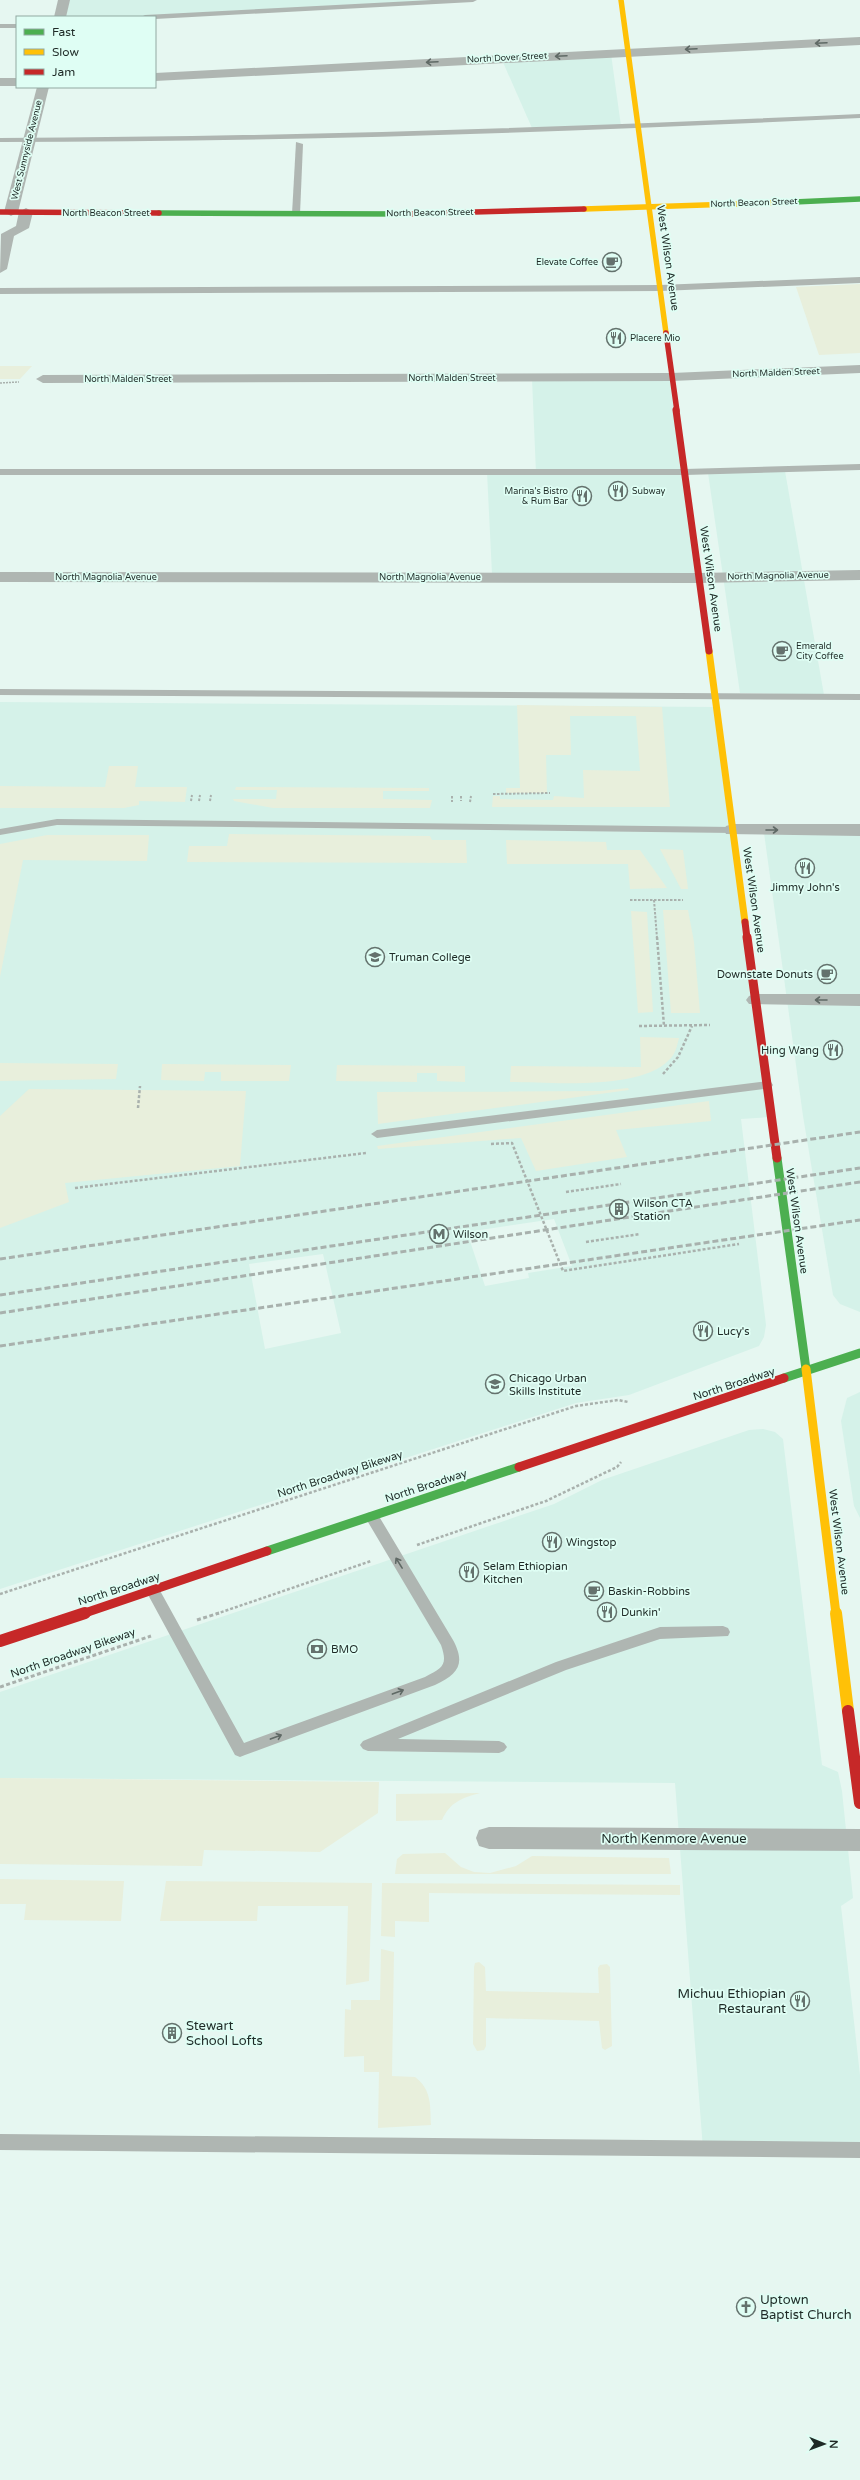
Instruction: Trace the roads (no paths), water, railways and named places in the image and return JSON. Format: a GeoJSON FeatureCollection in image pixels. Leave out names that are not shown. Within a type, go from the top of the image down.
{"type":"FeatureCollection","features":[{"type":"Feature","properties":{"kind":"street"},"geometry":{"type":"LineString","coordinates":[[60,16],[64,0]]}},
{"type":"Feature","properties":{"kind":"street","name":"West Wilson Avenue"},"geometry":{"type":"LineString","coordinates":[[621,0],[806,1372],[860,1803]]}},
{"type":"Feature","properties":{"kind":"street","name":"North Dover Street"},"geometry":{"type":"LineString","coordinates":[[156,77],[860,41]]}},
{"type":"Feature","properties":{"kind":"street"},"geometry":{"type":"LineString","coordinates":[[0,82],[16,82]]}},
{"type":"Feature","properties":{"kind":"street","name":"West Sunnyside Avenue"},"geometry":{"type":"LineString","coordinates":[[5,212],[29,140],[43,88]]}},
{"type":"Feature","properties":{"kind":"street","name":"North Beacon Street"},"geometry":{"type":"LineString","coordinates":[[5,212],[296,214],[649,208],[860,199]]}},
{"type":"Feature","properties":{"kind":"street"},"geometry":{"type":"LineString","coordinates":[[0,269],[8,234],[22,228],[26,212]]}},
{"type":"Feature","properties":{"kind":"street","name":"North Malden Street"},"geometry":{"type":"LineString","coordinates":[[43,379],[672,377],[860,369]]}},
{"type":"Feature","properties":{"kind":"street","name":"North Magnolia Avenue"},"geometry":{"type":"LineString","coordinates":[[0,577],[699,578],[860,575]]}},
{"type":"Feature","properties":{"kind":"street"},"geometry":{"type":"LineString","coordinates":[[732,830],[860,830]]}},
{"type":"Feature","properties":{"kind":"street"},"geometry":{"type":"LineString","coordinates":[[756,1000],[860,1000]]}},
{"type":"Feature","properties":{"kind":"street","name":"North Broadway"},"geometry":{"type":"LineString","coordinates":[[0,1641],[860,1353]]}},
{"type":"Feature","properties":{"kind":"street","name":"North Kenmore Avenue"},"geometry":{"type":"LineString","coordinates":[[488,1838],[860,1840]]}},
{"type":"Feature","properties":{"kind":"lane"},"geometry":{"type":"LineString","coordinates":[[156,16],[473,0]]}},
{"type":"Feature","properties":{"kind":"lane"},"geometry":{"type":"LineString","coordinates":[[0,26],[16,26]]}},
{"type":"Feature","properties":{"kind":"lane"},"geometry":{"type":"LineString","coordinates":[[0,140],[297,137],[638,127],[860,116]]}},
{"type":"Feature","properties":{"kind":"lane"},"geometry":{"type":"LineString","coordinates":[[296,214],[298,144]]}},
{"type":"Feature","properties":{"kind":"lane"},"geometry":{"type":"LineString","coordinates":[[0,291],[660,288],[860,280]]}},
{"type":"Feature","properties":{"kind":"lane"},"geometry":{"type":"LineString","coordinates":[[0,472],[685,472],[860,467]]}},
{"type":"Feature","properties":{"kind":"lane"},"geometry":{"type":"LineString","coordinates":[[0,692],[860,697]]}},
{"type":"Feature","properties":{"kind":"lane"},"geometry":{"type":"LineString","coordinates":[[0,832],[57,822],[732,830]]}},
{"type":"Feature","properties":{"kind":"lane"},"geometry":{"type":"LineString","coordinates":[[377,1134],[767,1085]]}},
{"type":"Feature","properties":{"kind":"lane"},"geometry":{"type":"LineString","coordinates":[[153,1591],[240,1751],[430,1681],[448,1671],[452,1665],[452,1658],[448,1644],[372,1517]]}},
{"type":"Feature","properties":{"kind":"lane"},"geometry":{"type":"LineString","coordinates":[[499,1746],[368,1745],[561,1666],[660,1632],[724,1632]]}},
{"type":"Feature","properties":{"kind":"lane"},"geometry":{"type":"LineString","coordinates":[[0,2142],[860,2150]]}},
{"type":"Feature","properties":{"kind":"railway"},"geometry":{"type":"LineString","coordinates":[[0,1259],[860,1132]]}},
{"type":"Feature","properties":{"kind":"railway"},"geometry":{"type":"LineString","coordinates":[[0,1295],[860,1168]]}},
{"type":"Feature","properties":{"kind":"railway"},"geometry":{"type":"LineString","coordinates":[[0,1313],[860,1182]]}},
{"type":"Feature","properties":{"kind":"railway"},"geometry":{"type":"LineString","coordinates":[[0,1346],[860,1220]]}},
{"type":"Feature","properties":{"kind":"place","name":"Elevate Coffee"},"geometry":{"type":"Point","coordinates":[612,262]}},
{"type":"Feature","properties":{"kind":"place","name":"Placere Mio"},"geometry":{"type":"Point","coordinates":[616,338]}},
{"type":"Feature","properties":{"kind":"place","name":"Subway"},"geometry":{"type":"Point","coordinates":[618,491]}},
{"type":"Feature","properties":{"kind":"place","name":"Marina's Bistro & Rum Bar"},"geometry":{"type":"Point","coordinates":[582,496]}},
{"type":"Feature","properties":{"kind":"place","name":"Emerald City Coffee"},"geometry":{"type":"Point","coordinates":[782,651]}},
{"type":"Feature","properties":{"kind":"place","name":"Jimmy John's"},"geometry":{"type":"Point","coordinates":[805,868]}},
{"type":"Feature","properties":{"kind":"place","name":"Truman College"},"geometry":{"type":"Point","coordinates":[375,957]}},
{"type":"Feature","properties":{"kind":"place","name":"Downstate Donuts"},"geometry":{"type":"Point","coordinates":[827,974]}},
{"type":"Feature","properties":{"kind":"place","name":"Hing Wang"},"geometry":{"type":"Point","coordinates":[833,1050]}},
{"type":"Feature","properties":{"kind":"place","name":"Wilson CTA Station"},"geometry":{"type":"Point","coordinates":[619,1209]}},
{"type":"Feature","properties":{"kind":"place","name":"Wilson"},"geometry":{"type":"Point","coordinates":[439,1234]}},
{"type":"Feature","properties":{"kind":"place","name":"Lucy's"},"geometry":{"type":"Point","coordinates":[703,1331]}},
{"type":"Feature","properties":{"kind":"place","name":"Chicago Urban Skills Institute"},"geometry":{"type":"Point","coordinates":[495,1384]}},
{"type":"Feature","properties":{"kind":"place","name":"Wingstop"},"geometry":{"type":"Point","coordinates":[552,1542]}},
{"type":"Feature","properties":{"kind":"place","name":"Selam Ethiopian Kitchen"},"geometry":{"type":"Point","coordinates":[469,1572]}},
{"type":"Feature","properties":{"kind":"place","name":"Baskin-Robbins"},"geometry":{"type":"Point","coordinates":[594,1591]}},
{"type":"Feature","properties":{"kind":"place","name":"Dunkin'"},"geometry":{"type":"Point","coordinates":[607,1612]}},
{"type":"Feature","properties":{"kind":"place","name":"BMO"},"geometry":{"type":"Point","coordinates":[317,1649]}},
{"type":"Feature","properties":{"kind":"place","name":"Michuu Ethiopian Restaurant"},"geometry":{"type":"Point","coordinates":[800,2001]}},
{"type":"Feature","properties":{"kind":"place","name":"Stewart School Lofts"},"geometry":{"type":"Point","coordinates":[172,2033]}},
{"type":"Feature","properties":{"kind":"place","name":"Uptown Baptist Church"},"geometry":{"type":"Point","coordinates":[746,2307]}}]}
